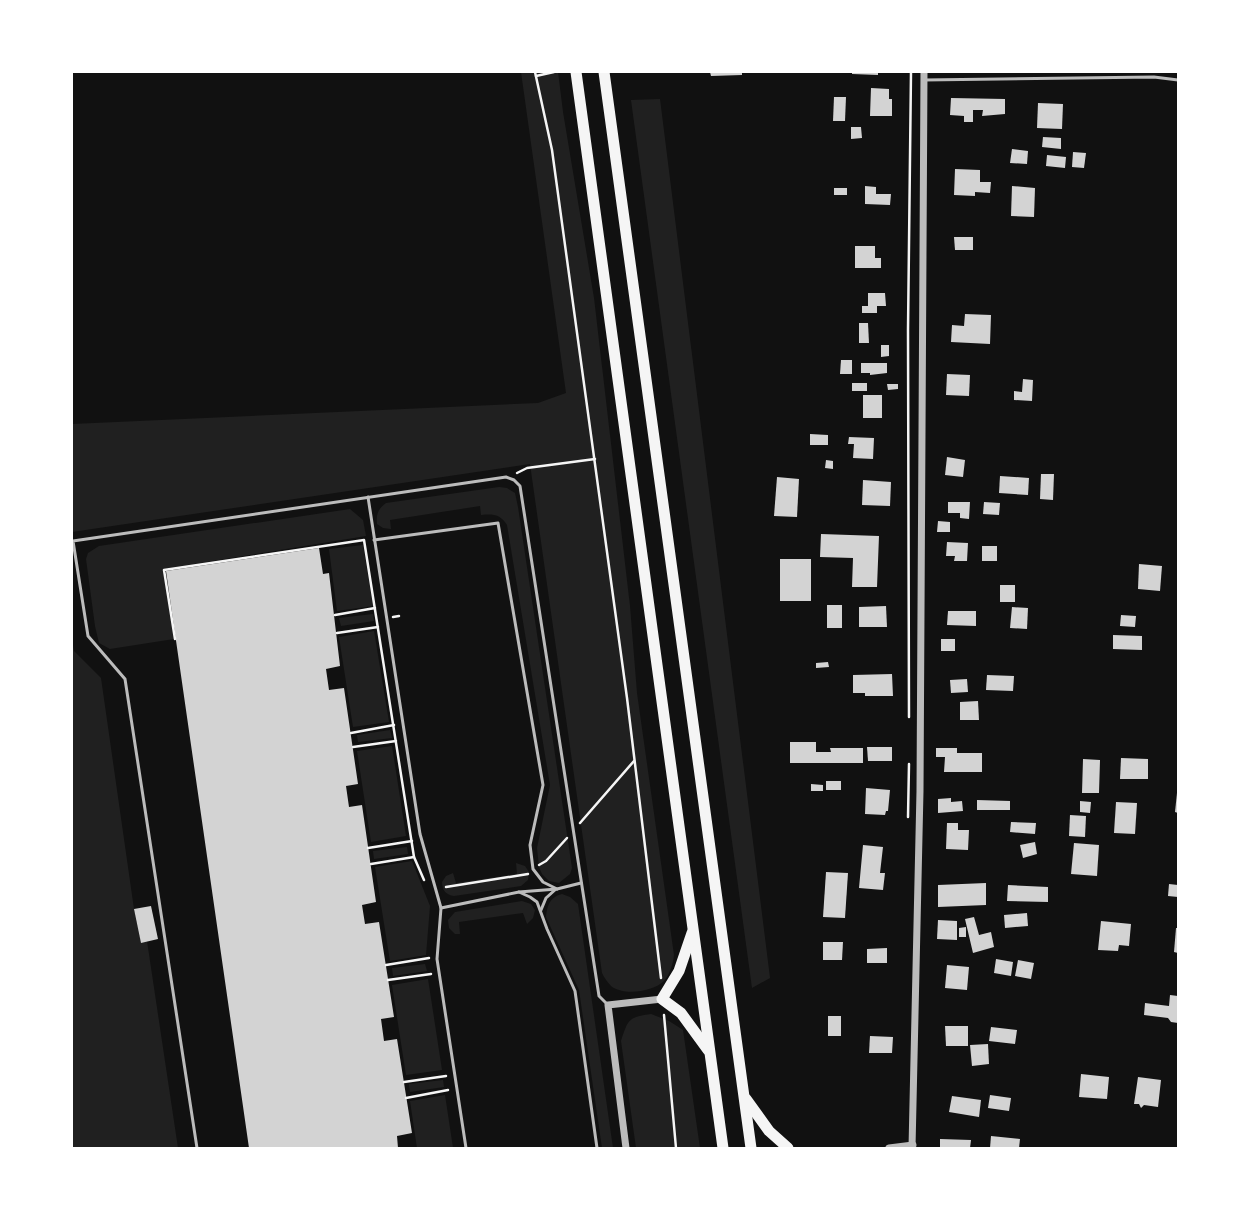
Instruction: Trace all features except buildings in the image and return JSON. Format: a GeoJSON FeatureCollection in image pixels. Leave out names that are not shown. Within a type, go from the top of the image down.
{"type":"FeatureCollection","features":[{"type":"Feature","properties":{"kind":"highway"},"geometry":{"type":"LineString","coordinates":[[576,72],[723,1148]]}},
{"type":"Feature","properties":{"kind":"highway"},"geometry":{"type":"LineString","coordinates":[[604,72],[751,1148]]}},
{"type":"Feature","properties":{"kind":"highway"},"geometry":{"type":"LineString","coordinates":[[694,928],[680,971],[662,999],[681,1013],[710,1052]]}},
{"type":"Feature","properties":{"kind":"highway"},"geometry":{"type":"LineString","coordinates":[[745,1098],[768,1131],[788,1148]]}},
{"type":"Feature","properties":{"kind":"street"},"geometry":{"type":"LineString","coordinates":[[889,1148],[912,1147],[920,791],[924,72]]}},
{"type":"Feature","properties":{"kind":"street"},"geometry":{"type":"LineString","coordinates":[[626,1148],[608,1005],[662,999]]}},
{"type":"Feature","properties":{"kind":"lane"},"geometry":{"type":"LineString","coordinates":[[924,80],[1146,77],[1178,80]]}},
{"type":"Feature","properties":{"kind":"lane"},"geometry":{"type":"LineString","coordinates":[[197,1148],[125,679],[88,636],[73,541],[506,477],[514,480],[520,486],[599,996],[608,1005]]}},
{"type":"Feature","properties":{"kind":"lane"},"geometry":{"type":"LineString","coordinates":[[368,497],[420,834],[440,908],[437,959],[466,1148]]}},
{"type":"Feature","properties":{"kind":"lane"},"geometry":{"type":"LineString","coordinates":[[374,540],[498,523],[543,784],[530,845],[533,869],[543,882],[557,889]]}},
{"type":"Feature","properties":{"kind":"lane"},"geometry":{"type":"LineString","coordinates":[[440,908],[519,892],[557,889],[581,883]]}},
{"type":"Feature","properties":{"kind":"lane"},"geometry":{"type":"LineString","coordinates":[[541,911],[546,898],[557,889]]}},
{"type":"Feature","properties":{"kind":"lane"},"geometry":{"type":"LineString","coordinates":[[519,892],[537,902],[547,929],[575,991],[597,1148]]}},
{"type":"Feature","properties":{"kind":"path"},"geometry":{"type":"LineString","coordinates":[[535,72],[552,150],[634,760],[661,983]]}},
{"type":"Feature","properties":{"kind":"path"},"geometry":{"type":"LineString","coordinates":[[536,76],[554,72]]}},
{"type":"Feature","properties":{"kind":"path"},"geometry":{"type":"LineString","coordinates":[[909,725],[908,330],[911,72]]}},
{"type":"Feature","properties":{"kind":"path"},"geometry":{"type":"LineString","coordinates":[[506,477],[527,468],[594,459]]}},
{"type":"Feature","properties":{"kind":"path"},"geometry":{"type":"LineString","coordinates":[[175,640],[164,570],[364,540],[414,857],[425,883]]}},
{"type":"Feature","properties":{"kind":"path"},"geometry":{"type":"LineString","coordinates":[[334,615],[375,608]]}},
{"type":"Feature","properties":{"kind":"path"},"geometry":{"type":"LineString","coordinates":[[337,633],[378,627]]}},
{"type":"Feature","properties":{"kind":"path"},"geometry":{"type":"LineString","coordinates":[[351,733],[394,725]]}},
{"type":"Feature","properties":{"kind":"path"},"geometry":{"type":"LineString","coordinates":[[353,747],[396,740]]}},
{"type":"Feature","properties":{"kind":"path"},"geometry":{"type":"LineString","coordinates":[[908,820],[909,757]]}},
{"type":"Feature","properties":{"kind":"path"},"geometry":{"type":"LineString","coordinates":[[446,887],[527,875],[533,869],[546,861],[634,760]]}},
{"type":"Feature","properties":{"kind":"path"},"geometry":{"type":"LineString","coordinates":[[368,848],[412,841]]}},
{"type":"Feature","properties":{"kind":"path"},"geometry":{"type":"LineString","coordinates":[[371,864],[414,857]]}},
{"type":"Feature","properties":{"kind":"path"},"geometry":{"type":"LineString","coordinates":[[429,950],[429,963]]}},
{"type":"Feature","properties":{"kind":"path"},"geometry":{"type":"LineString","coordinates":[[386,965],[428,958]]}},
{"type":"Feature","properties":{"kind":"path"},"geometry":{"type":"LineString","coordinates":[[430,969],[432,981]]}},
{"type":"Feature","properties":{"kind":"path"},"geometry":{"type":"LineString","coordinates":[[388,980],[431,974]]}},
{"type":"Feature","properties":{"kind":"path"},"geometry":{"type":"LineString","coordinates":[[664,1019],[676,1148]]}},
{"type":"Feature","properties":{"kind":"path"},"geometry":{"type":"LineString","coordinates":[[445,1069],[449,1098]]}},
{"type":"Feature","properties":{"kind":"path"},"geometry":{"type":"LineString","coordinates":[[404,1082],[446,1076]]}},
{"type":"Feature","properties":{"kind":"path"},"geometry":{"type":"LineString","coordinates":[[406,1098],[448,1090]]}},
{"type":"Feature","properties":{"kind":"shaded area"},"geometry":{"type":"Polygon","coordinates":[[[521,72],[558,72],[563,112],[594,298],[630,606],[637,693],[674,955],[671,969],[664,981],[653,988],[646,990],[630,992],[616,989],[611,986],[602,973],[530,464],[72,532],[72,424],[538,403],[566,393],[521,72]]]}},
{"type":"Feature","properties":{"kind":"shaded area"},"geometry":{"type":"Polygon","coordinates":[[[660,99],[770,978],[752,988],[631,100],[660,99]]]}},
{"type":"Feature","properties":{"kind":"shaded area"},"geometry":{"type":"Polygon","coordinates":[[[499,487],[507,488],[515,493],[518,507],[572,868],[570,874],[559,883],[549,881],[542,874],[539,867],[537,848],[550,785],[507,525],[499,517],[481,515],[480,506],[390,520],[391,529],[383,528],[377,524],[378,512],[386,503],[499,487]]]}},
{"type":"Feature","properties":{"kind":"shaded area"},"geometry":{"type":"Polygon","coordinates":[[[350,509],[363,520],[366,536],[163,569],[174,639],[110,649],[99,643],[95,626],[86,559],[88,553],[99,546],[350,509]]]}},
{"type":"Feature","properties":{"kind":"shaded area"},"geometry":{"type":"Polygon","coordinates":[[[363,545],[373,606],[337,611],[329,549],[363,545]]]}},
{"type":"Feature","properties":{"kind":"shaded area"},"geometry":{"type":"Polygon","coordinates":[[[373,614],[374,621],[341,626],[339,618],[373,614]]]}},
{"type":"Feature","properties":{"kind":"shaded area"},"geometry":{"type":"Polygon","coordinates":[[[374,631],[389,722],[353,727],[339,637],[374,631]]]}},
{"type":"Feature","properties":{"kind":"shaded area"},"geometry":{"type":"Polygon","coordinates":[[[72,639],[74,651],[101,678],[134,909],[141,942],[147,941],[178,1148],[72,1148],[72,639]]]}},
{"type":"Feature","properties":{"kind":"shaded area"},"geometry":{"type":"Polygon","coordinates":[[[390,730],[392,738],[358,742],[357,735],[390,730]]]}},
{"type":"Feature","properties":{"kind":"shaded area"},"geometry":{"type":"Polygon","coordinates":[[[392,746],[406,836],[371,842],[357,751],[392,746]]]}},
{"type":"Feature","properties":{"kind":"shaded area"},"geometry":{"type":"Polygon","coordinates":[[[407,847],[408,854],[374,859],[373,851],[407,847]]]}},
{"type":"Feature","properties":{"kind":"shaded area"},"geometry":{"type":"Polygon","coordinates":[[[412,861],[430,906],[426,955],[390,961],[375,867],[412,861]]]}},
{"type":"Feature","properties":{"kind":"shaded area"},"geometry":{"type":"Polygon","coordinates":[[[516,863],[525,866],[529,872],[528,880],[521,886],[454,896],[445,892],[443,887],[442,882],[446,876],[453,873],[456,883],[517,874],[516,863]]]}},
{"type":"Feature","properties":{"kind":"shaded area"},"geometry":{"type":"Polygon","coordinates":[[[562,894],[570,897],[578,904],[613,1148],[602,1148],[579,990],[546,917],[547,909],[552,899],[562,894]]]}},
{"type":"Feature","properties":{"kind":"shaded area"},"geometry":{"type":"Polygon","coordinates":[[[522,901],[531,904],[535,910],[533,918],[527,924],[523,913],[459,922],[460,934],[455,934],[449,928],[448,920],[455,912],[522,901]]]}},
{"type":"Feature","properties":{"kind":"shaded area"},"geometry":{"type":"Polygon","coordinates":[[[425,964],[427,971],[393,976],[392,968],[425,964]]]}},
{"type":"Feature","properties":{"kind":"shaded area"},"geometry":{"type":"Polygon","coordinates":[[[428,979],[442,1070],[406,1075],[392,985],[428,979]]]}},
{"type":"Feature","properties":{"kind":"shaded area"},"geometry":{"type":"Polygon","coordinates":[[[651,1014],[669,1021],[683,1030],[700,1148],[636,1148],[621,1041],[625,1028],[633,1018],[651,1014]]]}},
{"type":"Feature","properties":{"kind":"shaded area"},"geometry":{"type":"Polygon","coordinates":[[[443,1080],[444,1087],[410,1092],[409,1084],[443,1080]]]}},
{"type":"Feature","properties":{"kind":"shaded area"},"geometry":{"type":"Polygon","coordinates":[[[445,1095],[453,1148],[417,1148],[410,1101],[445,1095]]]}}]}
